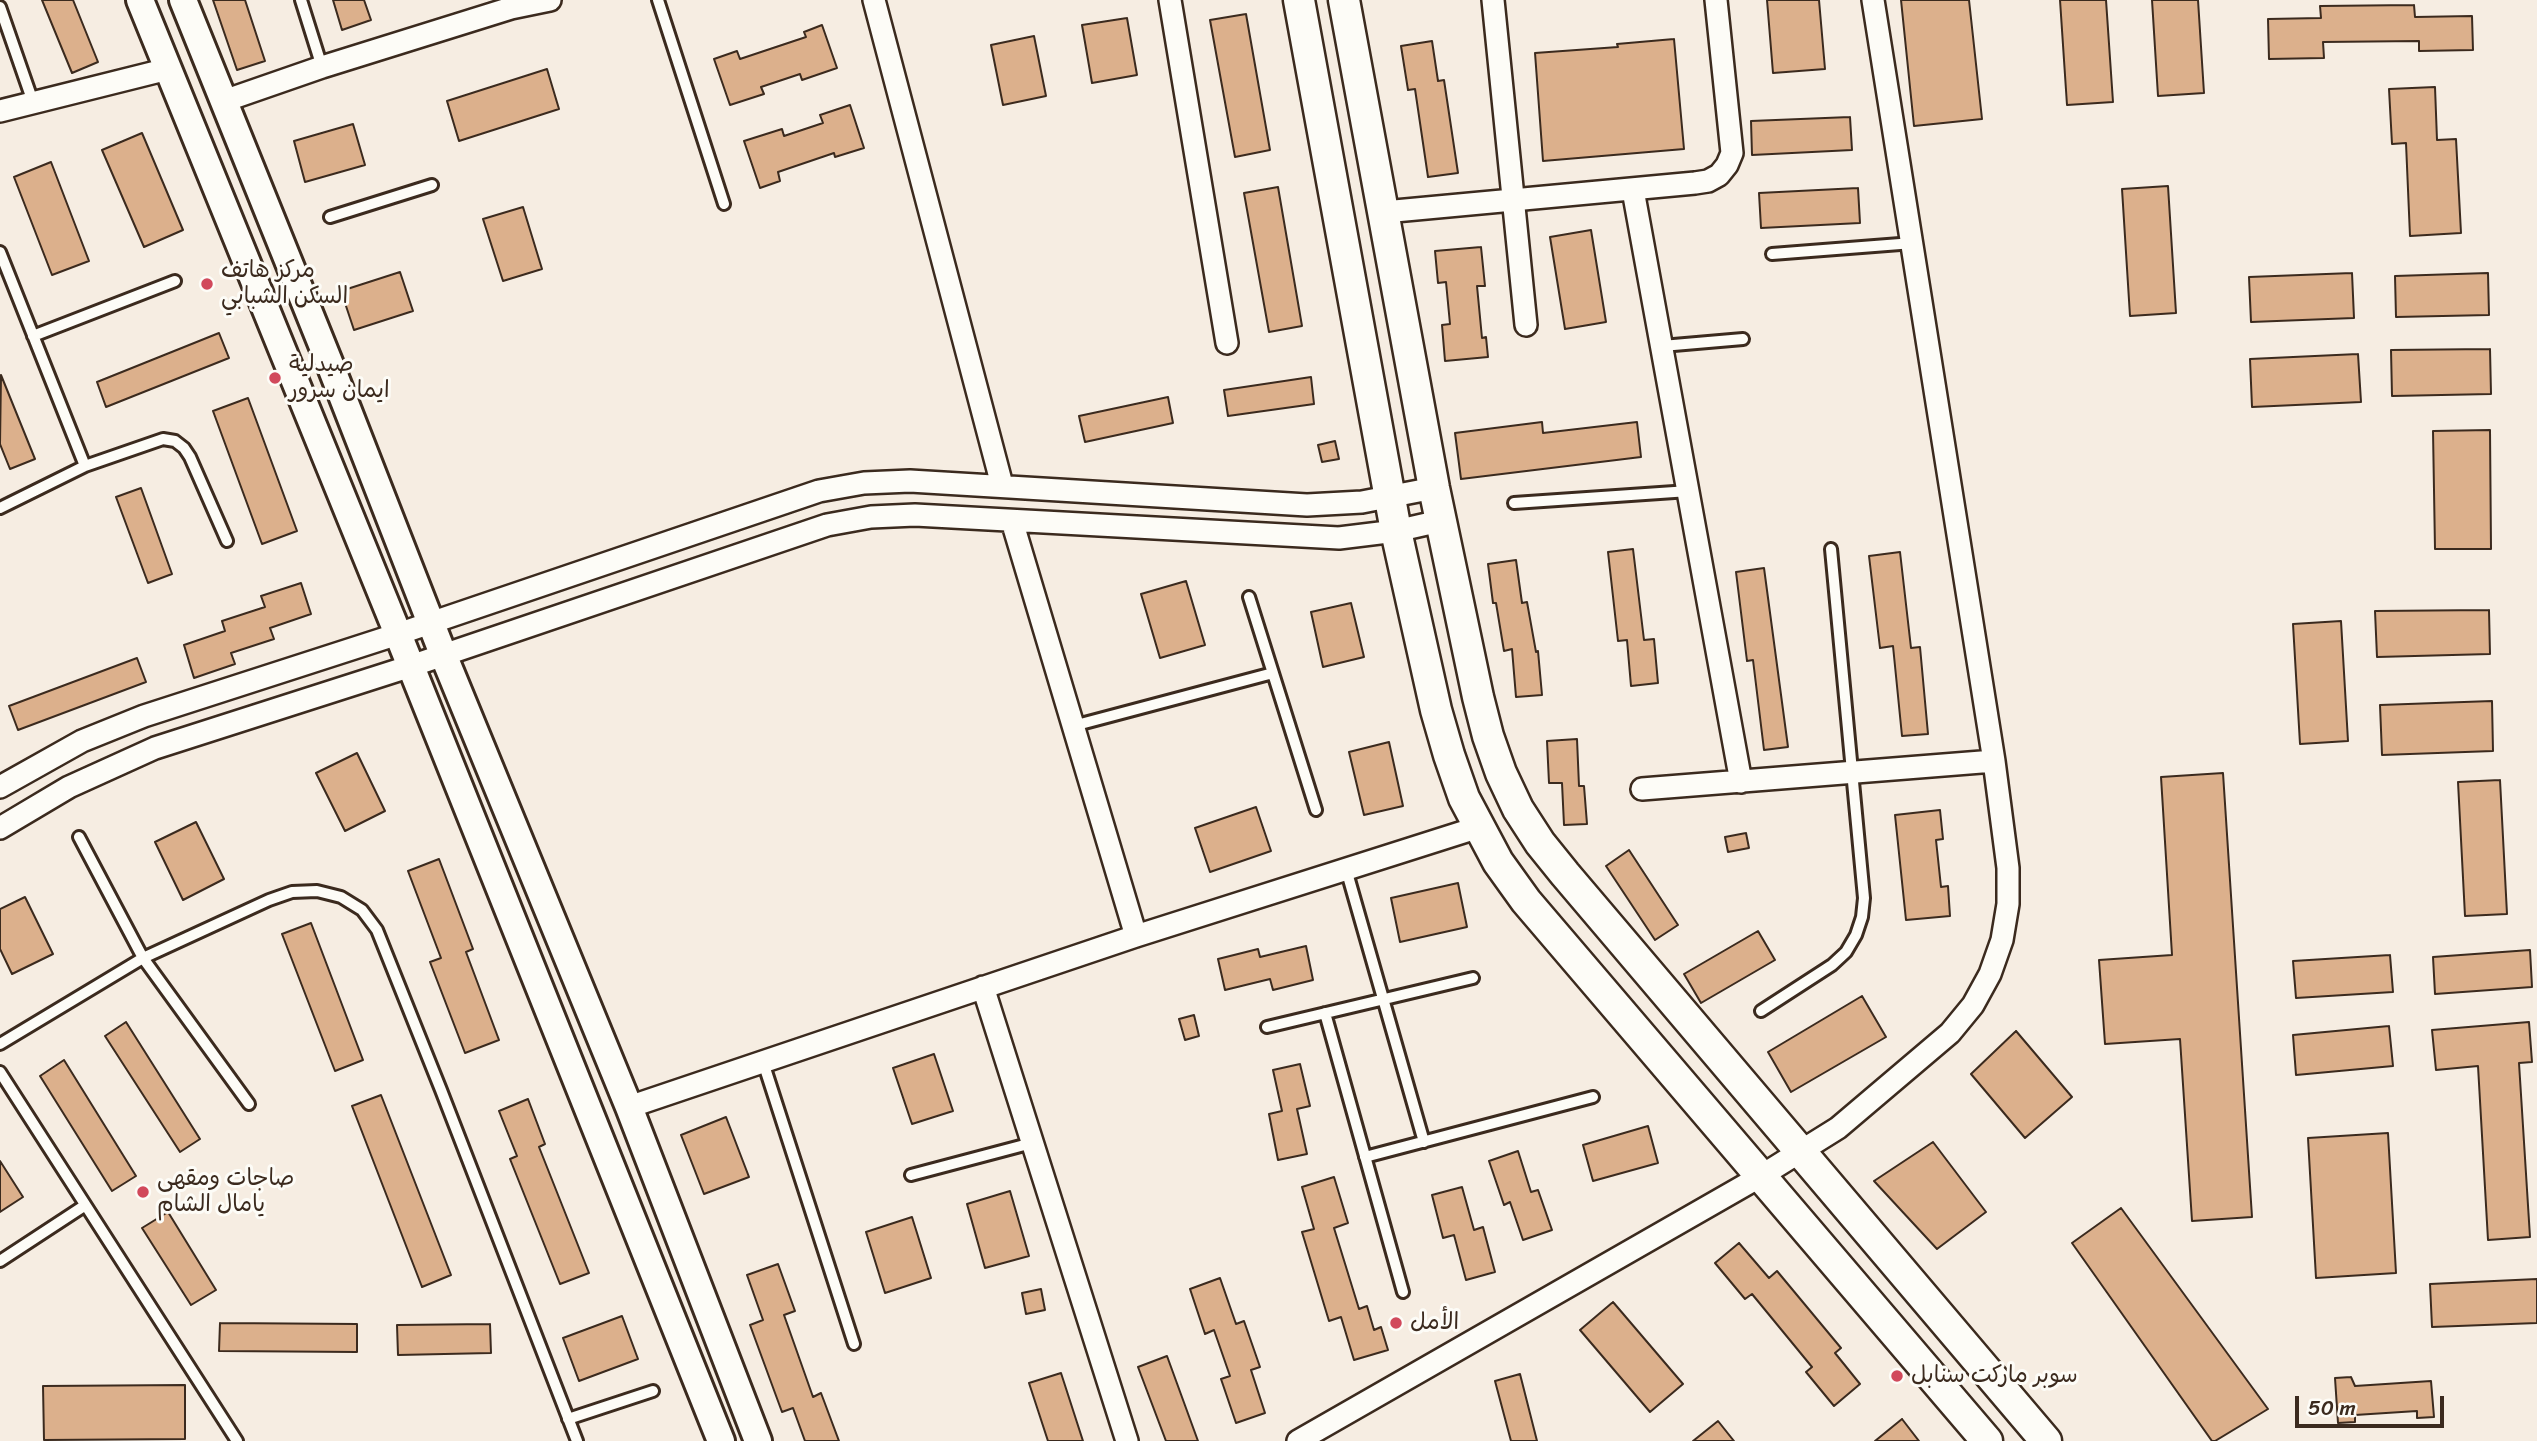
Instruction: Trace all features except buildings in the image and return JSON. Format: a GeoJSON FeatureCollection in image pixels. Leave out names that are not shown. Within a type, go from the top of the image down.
{"type":"FeatureCollection","features":[{"type":"Feature","properties":{"kind":"main road"},"geometry":{"type":"LineString","coordinates":[[1299,0],[1396,531],[1448,755],[1464,798],[1498,862],[1526,901],[1987,1441]]}},
{"type":"Feature","properties":{"kind":"main road"},"geometry":{"type":"LineString","coordinates":[[1345,0],[1440,521],[1488,736],[1501,774],[1518,809],[1565,874],[2046,1441]]}},
{"type":"Feature","properties":{"kind":"street"},"geometry":{"type":"LineString","coordinates":[[140,0],[411,666],[721,1441]]}},
{"type":"Feature","properties":{"kind":"street"},"geometry":{"type":"LineString","coordinates":[[183,0],[336,379],[430,623],[629,1107],[758,1441]]}},
{"type":"Feature","properties":{"kind":"street"},"geometry":{"type":"LineString","coordinates":[[224,102],[322,67],[511,8],[550,0]]}},
{"type":"Feature","properties":{"kind":"street"},"geometry":{"type":"LineString","coordinates":[[874,0],[1002,485]]}},
{"type":"Feature","properties":{"kind":"street"},"geometry":{"type":"LineString","coordinates":[[1170,0],[1227,343]]}},
{"type":"Feature","properties":{"kind":"street"},"geometry":{"type":"LineString","coordinates":[[1493,0],[1526,325]]}},
{"type":"Feature","properties":{"kind":"street"},"geometry":{"type":"LineString","coordinates":[[1384,212],[1633,190],[1708,181],[1719,175],[1732,153],[1716,0]]}},
{"type":"Feature","properties":{"kind":"street"},"geometry":{"type":"LineString","coordinates":[[1298,1441],[1761,1176],[1838,1128],[1950,1033],[1973,1005],[1990,974],[2002,940],[2008,904],[2008,868],[1994,761],[1873,0]]}},
{"type":"Feature","properties":{"kind":"street"},"geometry":{"type":"LineString","coordinates":[[0,111],[168,69]]}},
{"type":"Feature","properties":{"kind":"street"},"geometry":{"type":"LineString","coordinates":[[1633,190],[1741,782]]}},
{"type":"Feature","properties":{"kind":"street"},"geometry":{"type":"LineString","coordinates":[[0,787],[52,756],[113,728],[818,491],[864,483],[910,481],[1307,505],[1362,502],[1434,488]]}},
{"type":"Feature","properties":{"kind":"street"},"geometry":{"type":"LineString","coordinates":[[0,828],[69,787],[126,760],[186,737],[411,666],[827,525],[871,517],[915,515],[1339,538],[1396,531],[1440,521]]}},
{"type":"Feature","properties":{"kind":"street"},"geometry":{"type":"LineString","coordinates":[[1012,521],[1136,936]]}},
{"type":"Feature","properties":{"kind":"street"},"geometry":{"type":"LineString","coordinates":[[1642,789],[1994,761]]}},
{"type":"Feature","properties":{"kind":"street"},"geometry":{"type":"LineString","coordinates":[[629,1107],[1136,936],[1479,827]]}},
{"type":"Feature","properties":{"kind":"street"},"geometry":{"type":"LineString","coordinates":[[983,988],[1127,1441]]}},
{"type":"Feature","properties":{"kind":"lane"},"geometry":{"type":"LineString","coordinates":[[301,0],[322,67]]}},
{"type":"Feature","properties":{"kind":"lane"},"geometry":{"type":"LineString","coordinates":[[658,0],[724,204]]}},
{"type":"Feature","properties":{"kind":"lane"},"geometry":{"type":"LineString","coordinates":[[0,7],[33,102]]}},
{"type":"Feature","properties":{"kind":"lane"},"geometry":{"type":"LineString","coordinates":[[330,217],[432,185]]}},
{"type":"Feature","properties":{"kind":"lane"},"geometry":{"type":"LineString","coordinates":[[1772,254],[1913,243]]}},
{"type":"Feature","properties":{"kind":"lane"},"geometry":{"type":"LineString","coordinates":[[0,251],[85,467]]}},
{"type":"Feature","properties":{"kind":"lane"},"geometry":{"type":"LineString","coordinates":[[33,336],[175,281]]}},
{"type":"Feature","properties":{"kind":"lane"},"geometry":{"type":"LineString","coordinates":[[1662,346],[1743,339]]}},
{"type":"Feature","properties":{"kind":"lane"},"geometry":{"type":"LineString","coordinates":[[0,508],[85,467],[163,439],[175,441],[190,457],[227,541]]}},
{"type":"Feature","properties":{"kind":"lane"},"geometry":{"type":"LineString","coordinates":[[1514,503],[1689,491]]}},
{"type":"Feature","properties":{"kind":"lane"},"geometry":{"type":"LineString","coordinates":[[1761,1011],[1832,965],[1856,936],[1862,917],[1864,898],[1831,549]]}},
{"type":"Feature","properties":{"kind":"lane"},"geometry":{"type":"LineString","coordinates":[[1250,597],[1316,810]]}},
{"type":"Feature","properties":{"kind":"lane"},"geometry":{"type":"LineString","coordinates":[[1073,726],[1273,673]]}},
{"type":"Feature","properties":{"kind":"lane"},"geometry":{"type":"LineString","coordinates":[[79,837],[143,958],[249,1104]]}},
{"type":"Feature","properties":{"kind":"lane"},"geometry":{"type":"LineString","coordinates":[[1346,869],[1424,1142]]}},
{"type":"Feature","properties":{"kind":"lane"},"geometry":{"type":"LineString","coordinates":[[0,1044],[143,958],[269,900],[292,892],[317,891],[341,897],[362,910],[377,930],[577,1441]]}},
{"type":"Feature","properties":{"kind":"lane"},"geometry":{"type":"LineString","coordinates":[[1267,1027],[1473,978]]}},
{"type":"Feature","properties":{"kind":"lane"},"geometry":{"type":"LineString","coordinates":[[1325,1013],[1403,1292]]}},
{"type":"Feature","properties":{"kind":"lane"},"geometry":{"type":"LineString","coordinates":[[763,1062],[854,1344]]}},
{"type":"Feature","properties":{"kind":"lane"},"geometry":{"type":"LineString","coordinates":[[0,1072],[237,1441]]}},
{"type":"Feature","properties":{"kind":"lane"},"geometry":{"type":"LineString","coordinates":[[1365,1157],[1593,1097]]}},
{"type":"Feature","properties":{"kind":"lane"},"geometry":{"type":"LineString","coordinates":[[911,1175],[1032,1143]]}},
{"type":"Feature","properties":{"kind":"lane"},"geometry":{"type":"LineString","coordinates":[[0,1261],[85,1206]]}},
{"type":"Feature","properties":{"kind":"lane"},"geometry":{"type":"LineString","coordinates":[[568,1419],[653,1391]]}},
{"type":"Feature","properties":{"kind":"place","name":"مركز هاتف السكن الشبابي"},"geometry":{"type":"Point","coordinates":[207,284]}},
{"type":"Feature","properties":{"kind":"place","name":"صيدلية ايمان سرور"},"geometry":{"type":"Point","coordinates":[275,378]}},
{"type":"Feature","properties":{"kind":"place","name":"صاجات ومقهى يامال الشام"},"geometry":{"type":"Point","coordinates":[143,1192]}},
{"type":"Feature","properties":{"kind":"place","name":"الأمل"},"geometry":{"type":"Point","coordinates":[1396,1323]}},
{"type":"Feature","properties":{"kind":"place","name":"سوبر ماركت سنابل"},"geometry":{"type":"Point","coordinates":[1897,1376]}}]}
